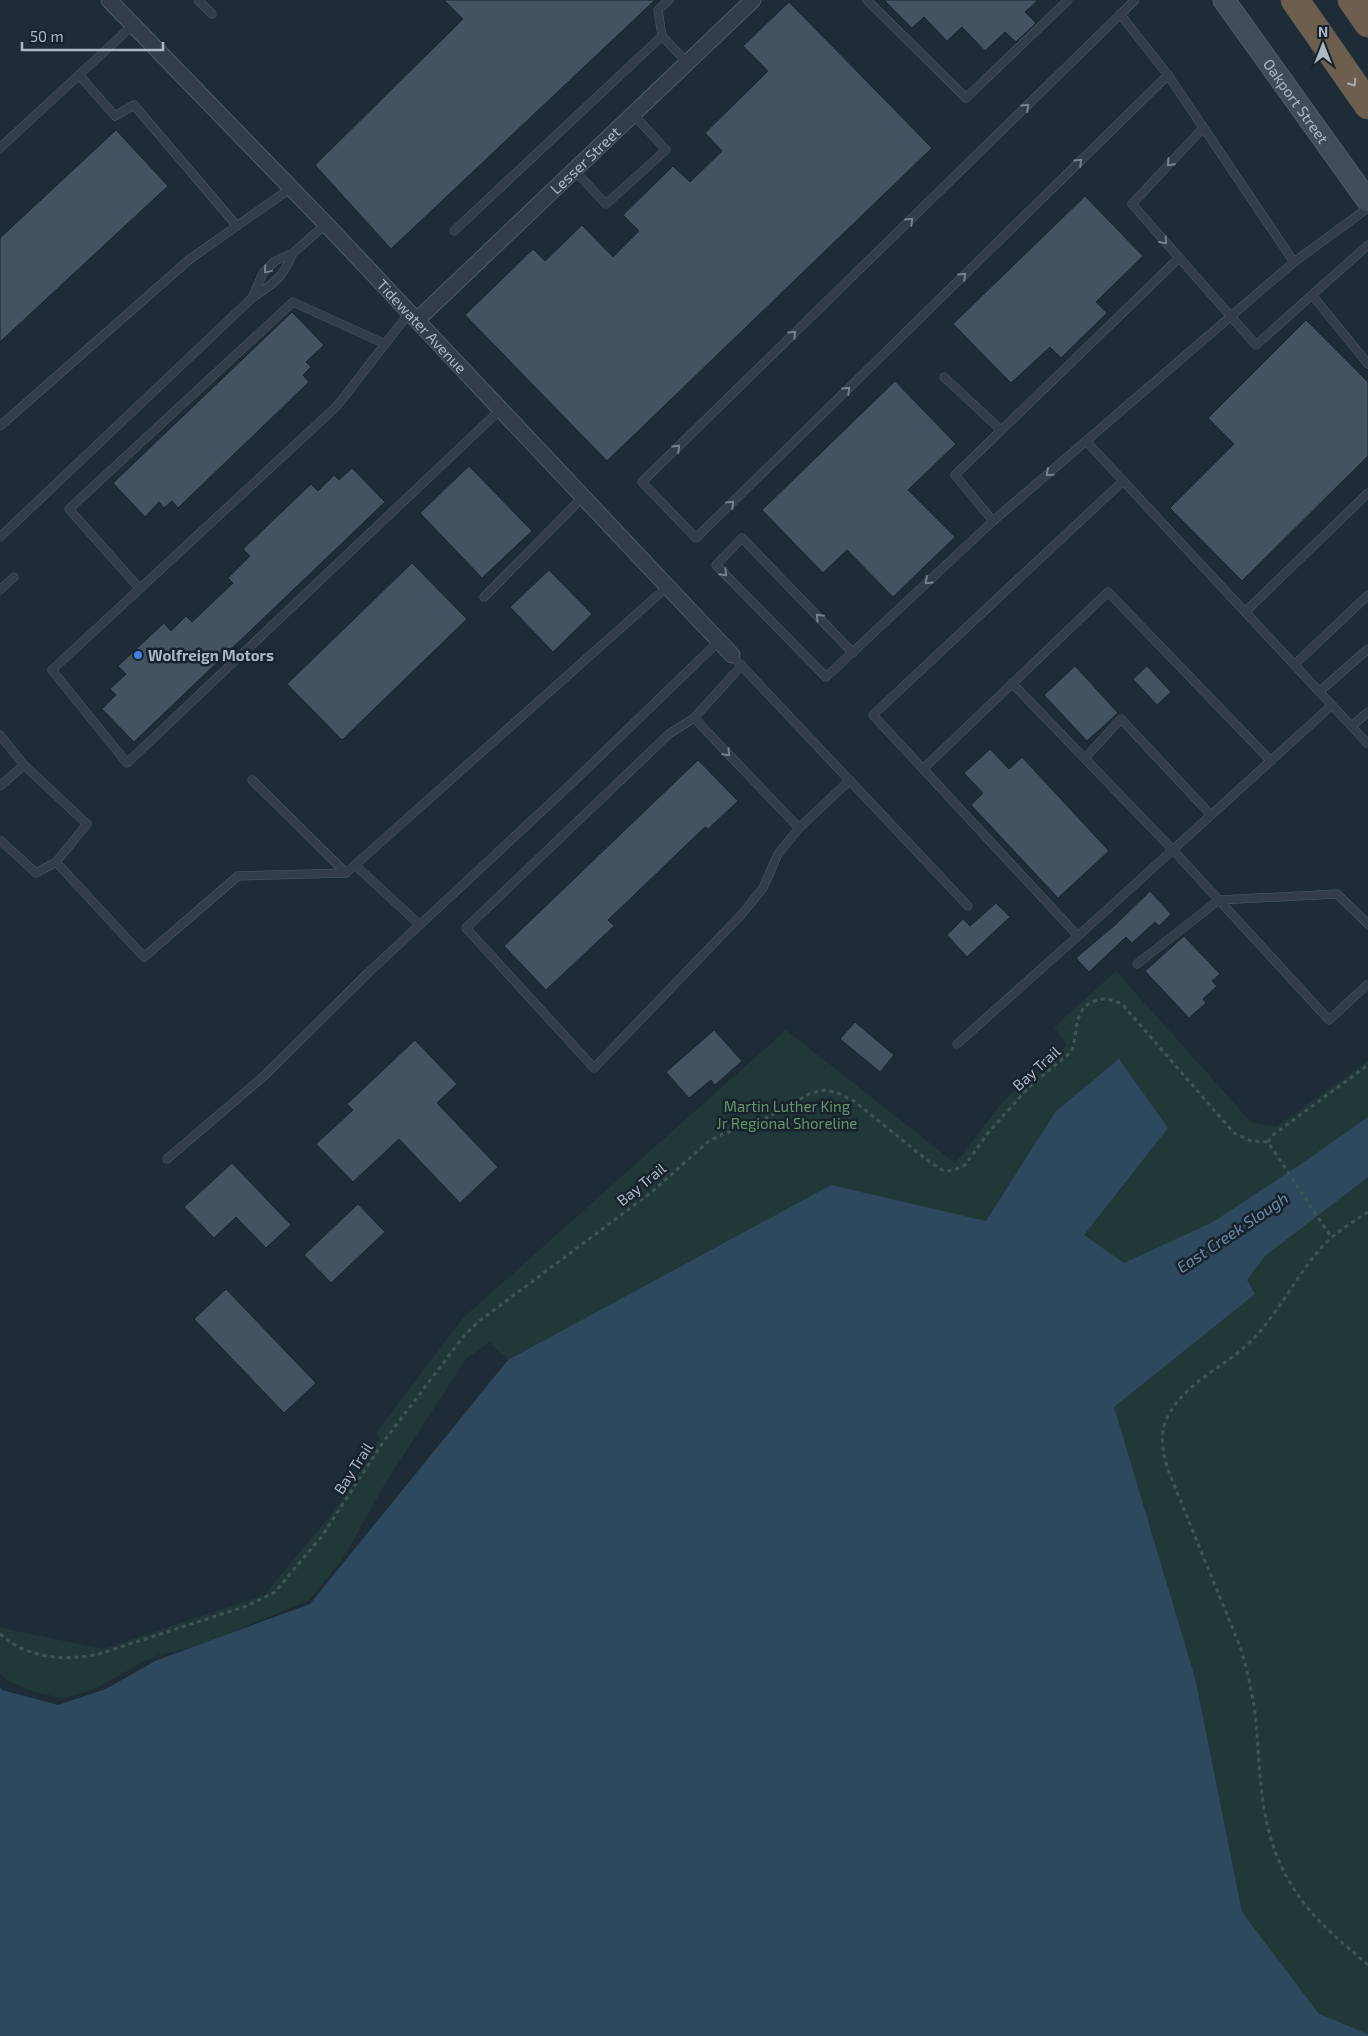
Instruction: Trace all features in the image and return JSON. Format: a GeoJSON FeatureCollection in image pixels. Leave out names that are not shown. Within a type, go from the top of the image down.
{"type":"FeatureCollection","features":[{"type":"Feature","properties":{"kind":"highway"},"geometry":{"type":"LineString","coordinates":[[1295,0],[1368,105]]}},
{"type":"Feature","properties":{"kind":"highway"},"geometry":{"type":"LineString","coordinates":[[1352,0],[1368,23]]}},
{"type":"Feature","properties":{"kind":"main road","name":"Oakport Street"},"geometry":{"type":"LineString","coordinates":[[1224,0],[1368,201]]}},
{"type":"Feature","properties":{"kind":"street","name":"Tidewater Avenue"},"geometry":{"type":"LineString","coordinates":[[109,0],[326,224],[737,660]]}},
{"type":"Feature","properties":{"kind":"street","name":"Lesser Street"},"geometry":{"type":"LineString","coordinates":[[413,316],[574,170],[753,0]]}},
{"type":"Feature","properties":{"kind":"lane"},"geometry":{"type":"LineString","coordinates":[[198,0],[212,14]]}},
{"type":"Feature","properties":{"kind":"lane"},"geometry":{"type":"LineString","coordinates":[[669,0],[658,10],[662,36],[687,63]]}},
{"type":"Feature","properties":{"kind":"lane"},"geometry":{"type":"LineString","coordinates":[[867,0],[966,98],[1068,0]]}},
{"type":"Feature","properties":{"kind":"lane"},"geometry":{"type":"LineString","coordinates":[[1135,0],[642,482],[696,538],[1168,75]]}},
{"type":"Feature","properties":{"kind":"lane"},"geometry":{"type":"LineString","coordinates":[[1120,14],[1168,75],[1294,262]]}},
{"type":"Feature","properties":{"kind":"lane"},"geometry":{"type":"LineString","coordinates":[[0,148],[133,24]]}},
{"type":"Feature","properties":{"kind":"lane"},"geometry":{"type":"LineString","coordinates":[[454,230],[662,36]]}},
{"type":"Feature","properties":{"kind":"lane"},"geometry":{"type":"LineString","coordinates":[[78,75],[115,116],[134,105],[237,226]]}},
{"type":"Feature","properties":{"kind":"lane"},"geometry":{"type":"LineString","coordinates":[[574,170],[606,204],[666,150],[633,114]]}},
{"type":"Feature","properties":{"kind":"lane"},"geometry":{"type":"LineString","coordinates":[[1203,128],[1132,204],[1256,345],[1368,245]]}},
{"type":"Feature","properties":{"kind":"lane"},"geometry":{"type":"LineString","coordinates":[[0,426],[190,259],[291,188]]}},
{"type":"Feature","properties":{"kind":"lane"},"geometry":{"type":"LineString","coordinates":[[853,653],[742,538],[716,565],[826,677],[853,653],[993,521],[1294,262],[1368,208]]}},
{"type":"Feature","properties":{"kind":"lane"},"geometry":{"type":"LineString","coordinates":[[252,298],[263,273],[275,261],[293,252],[326,224]]}},
{"type":"Feature","properties":{"kind":"lane"},"geometry":{"type":"LineString","coordinates":[[0,537],[252,298],[274,283],[285,271],[293,252]]}},
{"type":"Feature","properties":{"kind":"lane"},"geometry":{"type":"LineString","coordinates":[[993,521],[955,475],[1179,258]]}},
{"type":"Feature","properties":{"kind":"lane"},"geometry":{"type":"LineString","coordinates":[[1312,295],[1368,364]]}},
{"type":"Feature","properties":{"kind":"lane"},"geometry":{"type":"LineString","coordinates":[[140,589],[69,509],[293,302],[385,344]]}},
{"type":"Feature","properties":{"kind":"lane"},"geometry":{"type":"LineString","coordinates":[[413,316],[385,344],[337,406],[52,670],[127,763],[501,409]]}},
{"type":"Feature","properties":{"kind":"lane"},"geometry":{"type":"LineString","coordinates":[[944,377],[1001,430]]}},
{"type":"Feature","properties":{"kind":"lane"},"geometry":{"type":"LineString","coordinates":[[1086,441],[1368,744]]}},
{"type":"Feature","properties":{"kind":"lane"},"geometry":{"type":"LineString","coordinates":[[1078,936],[873,715],[1123,481]]}},
{"type":"Feature","properties":{"kind":"lane"},"geometry":{"type":"LineString","coordinates":[[1245,612],[1368,493]]}},
{"type":"Feature","properties":{"kind":"lane"},"geometry":{"type":"LineString","coordinates":[[484,597],[583,497]]}},
{"type":"Feature","properties":{"kind":"lane"},"geometry":{"type":"LineString","coordinates":[[0,590],[14,577]]}},
{"type":"Feature","properties":{"kind":"lane"},"geometry":{"type":"LineString","coordinates":[[56,862],[144,957],[238,876],[346,873],[668,586]]}},
{"type":"Feature","properties":{"kind":"lane"},"geometry":{"type":"LineString","coordinates":[[924,769],[1108,592],[1271,761]]}},
{"type":"Feature","properties":{"kind":"lane"},"geometry":{"type":"LineString","coordinates":[[1294,664],[1368,596]]}},
{"type":"Feature","properties":{"kind":"lane"},"geometry":{"type":"LineString","coordinates":[[167,1159],[264,1076],[719,641]]}},
{"type":"Feature","properties":{"kind":"lane"},"geometry":{"type":"LineString","coordinates":[[1319,692],[1368,649]]}},
{"type":"Feature","properties":{"kind":"lane"},"geometry":{"type":"LineString","coordinates":[[850,780],[799,828],[778,854],[763,888],[741,915],[594,1068],[466,928],[669,734],[694,718],[737,660],[850,780],[968,906]]}},
{"type":"Feature","properties":{"kind":"lane"},"geometry":{"type":"LineString","coordinates":[[1012,683],[1173,850],[1329,1020],[1368,984]]}},
{"type":"Feature","properties":{"kind":"lane"},"geometry":{"type":"LineString","coordinates":[[957,1044],[1332,705]]}},
{"type":"Feature","properties":{"kind":"lane"},"geometry":{"type":"LineString","coordinates":[[1352,726],[1368,712]]}},
{"type":"Feature","properties":{"kind":"lane"},"geometry":{"type":"LineString","coordinates":[[694,718],[799,828]]}},
{"type":"Feature","properties":{"kind":"lane"},"geometry":{"type":"LineString","coordinates":[[1085,758],[1121,718],[1211,815]]}},
{"type":"Feature","properties":{"kind":"lane"},"geometry":{"type":"LineString","coordinates":[[0,735],[24,765],[87,824],[56,862],[36,873],[0,840]]}},
{"type":"Feature","properties":{"kind":"lane"},"geometry":{"type":"LineString","coordinates":[[0,786],[24,765]]}},
{"type":"Feature","properties":{"kind":"lane"},"geometry":{"type":"LineString","coordinates":[[252,780],[346,873]]}},
{"type":"Feature","properties":{"kind":"lane"},"geometry":{"type":"LineString","coordinates":[[355,864],[420,925]]}},
{"type":"Feature","properties":{"kind":"lane"},"geometry":{"type":"LineString","coordinates":[[1137,964],[1219,900],[1337,894],[1368,924]]}},
{"type":"Feature","properties":{"kind":"path","name":"Bay Trail"},"geometry":{"type":"LineString","coordinates":[[0,1634],[23,1650],[49,1658],[76,1658],[99,1654],[237,1609],[274,1592],[322,1536],[384,1441],[446,1358],[478,1322],[654,1190],[709,1141],[722,1134],[759,1122],[811,1093],[826,1090],[838,1092],[854,1101],[942,1170],[952,1171],[959,1169],[965,1165],[988,1133],[1029,1087],[1071,1052],[1079,1014],[1084,1007],[1102,999],[1112,1000],[1122,1004],[1234,1133],[1250,1141],[1268,1142]]}},
{"type":"Feature","properties":{"kind":"path"},"geometry":{"type":"LineString","coordinates":[[1331,1237],[1278,1154],[1268,1142],[1273,1135],[1368,1065]]}},
{"type":"Feature","properties":{"kind":"path"},"geometry":{"type":"LineString","coordinates":[[1368,1212],[1331,1237],[1301,1274],[1262,1331],[1185,1392],[1166,1419],[1162,1451],[1168,1470],[1238,1640],[1250,1678],[1255,1712],[1259,1776],[1270,1839],[1284,1871],[1298,1895],[1320,1923],[1368,1965]]}},
{"type":"Feature","properties":{"kind":"green space","name":"Martin Luther King Jr Regional Shoreline"},"geometry":{"type":"Polygon","coordinates":[[[1116,971],[1251,1122],[1276,1127],[1368,1061],[1368,2036],[0,2036],[0,1687],[2,1690],[58,1705],[106,1689],[155,1661],[197,1646],[159,1655],[95,1689],[64,1698],[37,1693],[6,1680],[0,1673],[0,1625],[2,1628],[103,1649],[264,1595],[335,1510],[380,1439],[376,1433],[463,1318],[786,1030],[955,1163],[1006,1098],[1067,1045],[1054,1027],[1116,971]],[[489,1342],[466,1359],[386,1482],[342,1560],[309,1600],[218,1638],[310,1604],[508,1360],[489,1342]]]}},
{"type":"Feature","properties":{"kind":"water","name":"East Creek Slough"},"geometry":{"type":"Polygon","coordinates":[[[1119,1059],[1168,1128],[1084,1235],[1124,1263],[1213,1222],[1368,1117],[1368,1177],[1265,1256],[1247,1280],[1255,1294],[1114,1407],[1195,1678],[1242,1912],[1319,2014],[1368,2034],[1368,2036],[0,2036],[0,1687],[2,1690],[58,1705],[106,1689],[155,1661],[310,1604],[508,1360],[831,1185],[986,1221],[1056,1111],[1119,1059]]]}},
{"type":"Feature","properties":{"kind":"building"},"geometry":{"type":"Polygon","coordinates":[[[444,0],[655,0],[391,249],[315,165],[463,19],[444,0]]]}},
{"type":"Feature","properties":{"kind":"building"},"geometry":{"type":"Polygon","coordinates":[[[884,0],[1038,0],[1025,12],[1036,23],[1016,42],[1005,32],[985,51],[962,27],[947,41],[924,17],[912,28],[884,0]]]}},
{"type":"Feature","properties":{"kind":"building"},"geometry":{"type":"Polygon","coordinates":[[[789,2],[932,148],[607,461],[465,315],[533,249],[545,261],[582,225],[613,257],[639,231],[623,215],[673,166],[690,182],[722,151],[705,133],[768,71],[743,46],[789,2]]]}},
{"type":"Feature","properties":{"kind":"building"},"geometry":{"type":"Polygon","coordinates":[[[116,130],[168,186],[0,342],[0,238],[116,130]]]}},
{"type":"Feature","properties":{"kind":"building"},"geometry":{"type":"Polygon","coordinates":[[[1085,196],[1143,256],[1096,302],[1107,313],[1061,358],[1050,347],[1011,383],[953,324],[1085,196]]]}},
{"type":"Feature","properties":{"kind":"building"},"geometry":{"type":"Polygon","coordinates":[[[292,312],[324,345],[306,362],[311,367],[303,375],[309,382],[178,508],[172,501],[164,508],[159,502],[145,517],[113,483],[292,312]]]}},
{"type":"Feature","properties":{"kind":"building"},"geometry":{"type":"Polygon","coordinates":[[[1306,320],[1368,382],[1368,456],[1242,581],[1170,508],[1234,444],[1208,418],[1306,320]]]}},
{"type":"Feature","properties":{"kind":"building"},"geometry":{"type":"Polygon","coordinates":[[[895,381],[956,444],[908,490],[955,537],[893,597],[847,550],[823,573],[762,510],[895,381]]]}},
{"type":"Feature","properties":{"kind":"building"},"geometry":{"type":"Polygon","coordinates":[[[469,466],[532,531],[482,578],[420,513],[469,466]]]}},
{"type":"Feature","properties":{"kind":"building"},"geometry":{"type":"Polygon","coordinates":[[[352,468],[385,502],[134,742],[102,709],[116,695],[110,689],[126,674],[118,666],[164,623],[171,631],[186,616],[192,622],[233,583],[228,578],[250,556],[243,549],[311,484],[318,491],[334,475],[339,480],[352,468]]]}},
{"type":"Feature","properties":{"kind":"building"},"geometry":{"type":"Polygon","coordinates":[[[412,563],[467,619],[342,740],[287,684],[412,563]]]}},
{"type":"Feature","properties":{"kind":"building"},"geometry":{"type":"Polygon","coordinates":[[[549,570],[592,614],[553,652],[510,607],[549,570]]]}},
{"type":"Feature","properties":{"kind":"building"},"geometry":{"type":"Polygon","coordinates":[[[1075,666],[1118,713],[1087,741],[1044,695],[1075,666]]]}},
{"type":"Feature","properties":{"kind":"building"},"geometry":{"type":"Polygon","coordinates":[[[1147,666],[1171,692],[1157,705],[1133,679],[1147,666]]]}},
{"type":"Feature","properties":{"kind":"building"},"geometry":{"type":"Polygon","coordinates":[[[990,749],[1009,769],[1022,757],[1109,851],[1058,898],[971,805],[983,793],[964,773],[990,749]]]}},
{"type":"Feature","properties":{"kind":"building"},"geometry":{"type":"Polygon","coordinates":[[[698,760],[738,801],[708,829],[705,827],[608,920],[614,926],[546,990],[504,946],[698,760]]]}},
{"type":"Feature","properties":{"kind":"building"},"geometry":{"type":"Polygon","coordinates":[[[1150,891],[1171,914],[1159,926],[1155,922],[1132,943],[1126,937],[1089,972],[1076,958],[1115,925],[1150,891]]]}},
{"type":"Feature","properties":{"kind":"building"},"geometry":{"type":"Polygon","coordinates":[[[996,903],[1010,917],[967,957],[947,935],[963,919],[970,926],[996,903]]]}},
{"type":"Feature","properties":{"kind":"building"},"geometry":{"type":"Polygon","coordinates":[[[1184,936],[1220,974],[1212,981],[1217,986],[1203,999],[1206,1003],[1189,1018],[1145,971],[1184,936]]]}},
{"type":"Feature","properties":{"kind":"building"},"geometry":{"type":"Polygon","coordinates":[[[855,1022],[894,1055],[880,1072],[840,1039],[855,1022]]]}},
{"type":"Feature","properties":{"kind":"building"},"geometry":{"type":"Polygon","coordinates":[[[714,1030],[742,1061],[715,1085],[711,1080],[689,1098],[666,1072],[714,1030]]]}},
{"type":"Feature","properties":{"kind":"building"},"geometry":{"type":"Polygon","coordinates":[[[415,1040],[457,1084],[437,1103],[498,1167],[460,1203],[399,1139],[353,1182],[316,1144],[353,1110],[347,1104],[415,1040]]]}},
{"type":"Feature","properties":{"kind":"building"},"geometry":{"type":"Polygon","coordinates":[[[232,1163],[291,1225],[266,1248],[236,1217],[214,1238],[184,1207],[232,1163]]]}},
{"type":"Feature","properties":{"kind":"building"},"geometry":{"type":"Polygon","coordinates":[[[358,1204],[385,1232],[331,1283],[304,1255],[358,1204]]]}},
{"type":"Feature","properties":{"kind":"building"},"geometry":{"type":"Polygon","coordinates":[[[226,1289],[316,1383],[284,1413],[194,1319],[226,1289]]]}},
{"type":"Feature","properties":{"kind":"place","name":"Wolfreign Motors"},"geometry":{"type":"Point","coordinates":[138,655]}}]}
